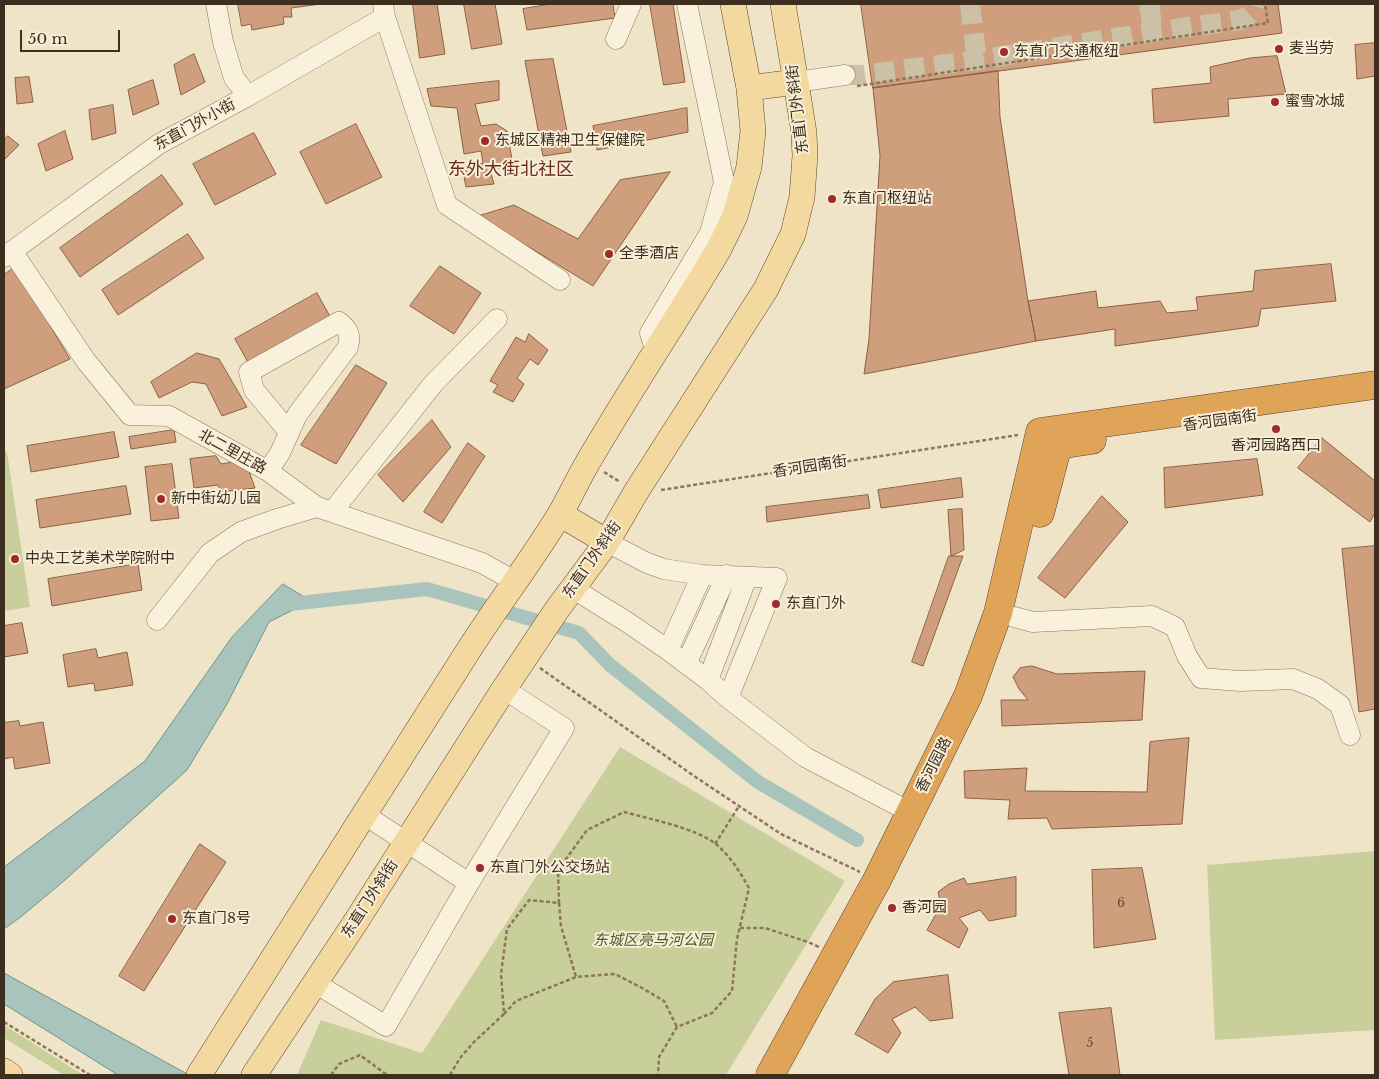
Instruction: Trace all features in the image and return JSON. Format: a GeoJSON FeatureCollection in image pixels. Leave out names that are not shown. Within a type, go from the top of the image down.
{"type":"FeatureCollection","features":[{"type":"Feature","properties":{"kind":"highway","name":"香河园南街"},"geometry":{"type":"LineString","coordinates":[[1049,438],[1375,385]]}},
{"type":"Feature","properties":{"kind":"highway","name":"香河园南街"},"geometry":{"type":"LineString","coordinates":[[1049,438],[1174,427],[1375,400]]}},
{"type":"Feature","properties":{"kind":"highway","name":"香河园路"},"geometry":{"type":"LineString","coordinates":[[788,1075],[851,964],[925,819],[982,699],[1014,618],[1049,438]]}},
{"type":"Feature","properties":{"kind":"highway","name":"香河园路"},"geometry":{"type":"LineString","coordinates":[[770,1075],[877,880],[968,696],[998,613],[1049,438]]}},
{"type":"Feature","properties":{"kind":"main road"},"geometry":{"type":"LineString","coordinates":[[199,1075],[365,816],[471,646],[516,582],[560,514],[588,462],[719,249],[735,216],[749,167],[752,131],[749,88],[733,4]]}},
{"type":"Feature","properties":{"kind":"main road","name":"东直门外斜街"},"geometry":{"type":"LineString","coordinates":[[254,1075],[407,842],[504,689],[556,611],[606,542],[766,289],[793,234],[802,197],[805,156],[804,133],[782,4]]}},
{"type":"Feature","properties":{"kind":"main road"},"geometry":{"type":"LineString","coordinates":[[749,88],[796,82]]}},
{"type":"Feature","properties":{"kind":"main road"},"geometry":{"type":"LineString","coordinates":[[560,514],[606,542]]}},
{"type":"Feature","properties":{"kind":"main road"},"geometry":{"type":"LineString","coordinates":[[4,1071],[10,1075]]}},
{"type":"Feature","properties":{"kind":"street"},"geometry":{"type":"LineString","coordinates":[[216,4],[223,42],[234,78],[248,96]]}},
{"type":"Feature","properties":{"kind":"street"},"geometry":{"type":"LineString","coordinates":[[616,39],[631,4]]}},
{"type":"Feature","properties":{"kind":"street"},"geometry":{"type":"LineString","coordinates":[[656,352],[650,333],[710,233],[724,182],[687,4]]}},
{"type":"Feature","properties":{"kind":"street"},"geometry":{"type":"LineString","coordinates":[[384,10],[447,205],[560,280]]}},
{"type":"Feature","properties":{"kind":"street","name":"东直门外小街"},"geometry":{"type":"LineString","coordinates":[[8,254],[159,144],[248,96],[384,10]]}},
{"type":"Feature","properties":{"kind":"street"},"geometry":{"type":"LineString","coordinates":[[796,82],[851,80]]}},
{"type":"Feature","properties":{"kind":"street","name":"北二里庄路"},"geometry":{"type":"LineString","coordinates":[[8,254],[86,361],[130,415],[169,416],[268,471],[325,509],[482,564],[516,582]]}},
{"type":"Feature","properties":{"kind":"street"},"geometry":{"type":"LineString","coordinates":[[157,620],[210,553],[241,532],[277,519],[325,509],[433,384],[497,319]]}},
{"type":"Feature","properties":{"kind":"street"},"geometry":{"type":"LineString","coordinates":[[268,471],[280,454],[296,415],[348,347],[350,338],[347,328],[340,322],[249,372],[254,390],[289,432]]}},
{"type":"Feature","properties":{"kind":"street"},"geometry":{"type":"LineString","coordinates":[[606,542],[647,563],[664,568],[702,575],[777,578],[728,698]]}},
{"type":"Feature","properties":{"kind":"street"},"geometry":{"type":"LineString","coordinates":[[668,650],[702,575]]}},
{"type":"Feature","properties":{"kind":"street"},"geometry":{"type":"LineString","coordinates":[[686,664],[727,575]]}},
{"type":"Feature","properties":{"kind":"street"},"geometry":{"type":"LineString","coordinates":[[708,680],[747,577]]}},
{"type":"Feature","properties":{"kind":"street"},"geometry":{"type":"LineString","coordinates":[[572,588],[668,650],[805,757],[910,812]]}},
{"type":"Feature","properties":{"kind":"street"},"geometry":{"type":"LineString","coordinates":[[1014,618],[1033,622],[1152,616],[1175,627],[1188,656],[1201,678],[1240,681],[1293,679],[1318,689],[1340,705],[1350,735]]}},
{"type":"Feature","properties":{"kind":"street"},"geometry":{"type":"LineString","coordinates":[[315,983],[386,1026],[564,728],[504,689]]}},
{"type":"Feature","properties":{"kind":"street"},"geometry":{"type":"LineString","coordinates":[[365,816],[470,883]]}},
{"type":"Feature","properties":{"kind":"path"},"geometry":{"type":"LineString","coordinates":[[851,80],[1268,24],[1265,4]]}},
{"type":"Feature","properties":{"kind":"path","name":"香河园南街"},"geometry":{"type":"LineString","coordinates":[[636,492],[1049,438]]}},
{"type":"Feature","properties":{"kind":"path"},"geometry":{"type":"LineString","coordinates":[[588,462],[636,492]]}},
{"type":"Feature","properties":{"kind":"path"},"geometry":{"type":"LineString","coordinates":[[525,658],[781,834],[877,880]]}},
{"type":"Feature","properties":{"kind":"path"},"geometry":{"type":"LineString","coordinates":[[715,844],[738,806]]}},
{"type":"Feature","properties":{"kind":"path"},"geometry":{"type":"LineString","coordinates":[[576,977],[561,926],[558,870],[587,830],[624,812],[692,831],[715,844],[734,863],[749,888],[737,939],[732,991],[712,1013],[676,1027],[659,1057],[658,1075]]}},
{"type":"Feature","properties":{"kind":"path"},"geometry":{"type":"LineString","coordinates":[[504,1014],[502,974],[507,929],[529,900],[559,903]]}},
{"type":"Feature","properties":{"kind":"path"},"geometry":{"type":"LineString","coordinates":[[740,928],[765,928],[808,942],[836,955]]}},
{"type":"Feature","properties":{"kind":"path"},"geometry":{"type":"LineString","coordinates":[[450,1075],[460,1058],[474,1042],[516,1001],[576,977],[615,974],[622,977],[664,1001],[676,1027]]}},
{"type":"Feature","properties":{"kind":"path"},"geometry":{"type":"LineString","coordinates":[[4,1022],[90,1075]]}},
{"type":"Feature","properties":{"kind":"path"},"geometry":{"type":"LineString","coordinates":[[331,1075],[339,1064],[360,1055],[387,1075]]}},
{"type":"Feature","properties":{"kind":"green space"},"geometry":{"type":"Polygon","coordinates":[[[4,452],[7,452],[30,607],[4,611],[4,452]]]}},
{"type":"Feature","properties":{"kind":"green space","name":"东城区亮马河公园"},"geometry":{"type":"Polygon","coordinates":[[[620,747],[845,881],[726,1075],[297,1075],[321,1020],[422,1053],[620,747]]]}},
{"type":"Feature","properties":{"kind":"green space"},"geometry":{"type":"Polygon","coordinates":[[[1375,851],[1375,1030],[1215,1040],[1207,865],[1375,851]]]}},
{"type":"Feature","properties":{"kind":"green space"},"geometry":{"type":"Polygon","coordinates":[[[4,1025],[83,1075],[64,1075],[4,1038],[4,1025]]]}},
{"type":"Feature","properties":{"kind":"water"},"geometry":{"type":"Polygon","coordinates":[[[283,584],[311,601],[269,622],[227,704],[187,770],[65,880],[4,929],[4,867],[145,761],[232,637],[283,584]]]}},
{"type":"Feature","properties":{"kind":"water"},"geometry":{"type":"Polygon","coordinates":[[[4,973],[189,1075],[118,1075],[4,1004],[4,973]]]}},
{"type":"Feature","properties":{"kind":"building"},"geometry":{"type":"Polygon","coordinates":[[[238,4],[321,4],[291,8],[292,17],[283,17],[284,24],[252,30],[251,24],[242,26],[238,4]]]}},
{"type":"Feature","properties":{"kind":"building"},"geometry":{"type":"Polygon","coordinates":[[[413,4],[437,4],[445,54],[420,58],[413,4]]]}},
{"type":"Feature","properties":{"kind":"building"},"geometry":{"type":"Polygon","coordinates":[[[464,4],[495,4],[502,44],[472,49],[464,4]]]}},
{"type":"Feature","properties":{"kind":"building"},"geometry":{"type":"Polygon","coordinates":[[[551,4],[613,4],[615,18],[527,30],[523,9],[551,4]]]}},
{"type":"Feature","properties":{"kind":"building"},"geometry":{"type":"Polygon","coordinates":[[[650,4],[673,4],[685,82],[664,85],[650,4]]]}},
{"type":"Feature","properties":{"kind":"building","name":"东直门交通枢纽"},"geometry":{"type":"Polygon","coordinates":[[[861,4],[1278,4],[1282,33],[873,88],[861,4]]]}},
{"type":"Feature","properties":{"kind":"building"},"geometry":{"type":"Polygon","coordinates":[[[1375,43],[1375,76],[1357,79],[1355,45],[1375,43]]]}},
{"type":"Feature","properties":{"kind":"building"},"geometry":{"type":"Polygon","coordinates":[[[194,54],[205,82],[181,95],[174,65],[194,54]]]}},
{"type":"Feature","properties":{"kind":"building"},"geometry":{"type":"Polygon","coordinates":[[[1277,56],[1286,94],[1228,99],[1229,116],[1154,123],[1152,89],[1211,83],[1210,67],[1250,58],[1277,56]]]}},
{"type":"Feature","properties":{"kind":"building"},"geometry":{"type":"Polygon","coordinates":[[[553,59],[571,152],[543,156],[525,61],[553,59]]]}},
{"type":"Feature","properties":{"kind":"building"},"geometry":{"type":"Polygon","coordinates":[[[998,71],[1000,117],[1028,301],[1036,341],[864,374],[869,339],[880,156],[873,88],[998,71]]]}},
{"type":"Feature","properties":{"kind":"building"},"geometry":{"type":"Polygon","coordinates":[[[29,77],[33,102],[17,104],[15,78],[29,77]]]}},
{"type":"Feature","properties":{"kind":"building"},"geometry":{"type":"Polygon","coordinates":[[[153,80],[159,104],[133,115],[128,90],[153,80]]]}},
{"type":"Feature","properties":{"kind":"building","name":"东城区精神卫生保健院"},"geometry":{"type":"Polygon","coordinates":[[[499,81],[499,100],[475,104],[481,126],[496,124],[507,131],[513,165],[490,170],[494,184],[466,187],[462,167],[483,163],[481,151],[464,154],[457,108],[431,106],[427,89],[499,81]]]}},
{"type":"Feature","properties":{"kind":"building"},"geometry":{"type":"Polygon","coordinates":[[[113,105],[116,133],[92,140],[89,110],[113,105]]]}},
{"type":"Feature","properties":{"kind":"building"},"geometry":{"type":"Polygon","coordinates":[[[687,108],[688,132],[597,150],[593,126],[687,108]]]}},
{"type":"Feature","properties":{"kind":"building"},"geometry":{"type":"Polygon","coordinates":[[[356,124],[382,177],[326,204],[300,152],[356,124]]]}},
{"type":"Feature","properties":{"kind":"building"},"geometry":{"type":"Polygon","coordinates":[[[65,131],[73,159],[46,171],[38,144],[65,131]]]}},
{"type":"Feature","properties":{"kind":"building"},"geometry":{"type":"Polygon","coordinates":[[[254,133],[276,174],[215,205],[193,164],[254,133]]]}},
{"type":"Feature","properties":{"kind":"building"},"geometry":{"type":"Polygon","coordinates":[[[8,136],[19,145],[4,160],[4,140],[8,136]]]}},
{"type":"Feature","properties":{"kind":"building"},"geometry":{"type":"Polygon","coordinates":[[[670,172],[593,286],[478,216],[514,205],[578,239],[620,180],[670,172]]]}},
{"type":"Feature","properties":{"kind":"building"},"geometry":{"type":"Polygon","coordinates":[[[162,175],[183,204],[80,277],[60,248],[162,175]]]}},
{"type":"Feature","properties":{"kind":"building"},"geometry":{"type":"Polygon","coordinates":[[[188,234],[204,258],[118,315],[102,290],[188,234]]]}},
{"type":"Feature","properties":{"kind":"building"},"geometry":{"type":"Polygon","coordinates":[[[1331,264],[1336,301],[1261,309],[1258,326],[1115,346],[1115,329],[1036,341],[1028,301],[1096,291],[1098,308],[1160,301],[1167,313],[1198,310],[1196,297],[1253,291],[1255,271],[1331,264]]]}},
{"type":"Feature","properties":{"kind":"building"},"geometry":{"type":"Polygon","coordinates":[[[440,266],[481,293],[454,334],[410,306],[440,266]]]}},
{"type":"Feature","properties":{"kind":"building"},"geometry":{"type":"Polygon","coordinates":[[[15,267],[70,359],[4,389],[4,275],[15,267]]]}},
{"type":"Feature","properties":{"kind":"building"},"geometry":{"type":"Polygon","coordinates":[[[317,293],[332,320],[250,366],[235,339],[317,293]]]}},
{"type":"Feature","properties":{"kind":"building"},"geometry":{"type":"Polygon","coordinates":[[[529,334],[548,350],[538,365],[530,359],[517,378],[524,384],[513,402],[493,392],[498,385],[490,381],[516,337],[525,342],[529,334]]]}},
{"type":"Feature","properties":{"kind":"building"},"geometry":{"type":"Polygon","coordinates":[[[197,353],[219,359],[247,407],[222,416],[206,384],[192,382],[159,398],[151,382],[197,353]]]}},
{"type":"Feature","properties":{"kind":"building"},"geometry":{"type":"Polygon","coordinates":[[[356,365],[387,383],[336,464],[301,445],[356,365]]]}},
{"type":"Feature","properties":{"kind":"building"},"geometry":{"type":"Polygon","coordinates":[[[432,420],[451,447],[403,502],[378,475],[432,420]]]}},
{"type":"Feature","properties":{"kind":"building"},"geometry":{"type":"Polygon","coordinates":[[[174,430],[176,442],[131,449],[129,437],[174,430]]]}},
{"type":"Feature","properties":{"kind":"building"},"geometry":{"type":"Polygon","coordinates":[[[114,432],[119,457],[31,472],[27,446],[114,432]]]}},
{"type":"Feature","properties":{"kind":"building"},"geometry":{"type":"Polygon","coordinates":[[[1322,438],[1375,481],[1375,513],[1370,522],[1298,468],[1322,438]]]}},
{"type":"Feature","properties":{"kind":"building"},"geometry":{"type":"Polygon","coordinates":[[[468,443],[485,456],[442,523],[424,512],[468,443]]]}},
{"type":"Feature","properties":{"kind":"building"},"geometry":{"type":"Polygon","coordinates":[[[216,456],[221,464],[245,460],[255,488],[221,492],[218,485],[194,488],[190,459],[216,456]]]}},
{"type":"Feature","properties":{"kind":"building"},"geometry":{"type":"Polygon","coordinates":[[[1257,459],[1263,495],[1165,508],[1164,468],[1257,459]]]}},
{"type":"Feature","properties":{"kind":"building"},"geometry":{"type":"Polygon","coordinates":[[[172,464],[179,518],[151,521],[145,467],[172,464]]]}},
{"type":"Feature","properties":{"kind":"building"},"geometry":{"type":"Polygon","coordinates":[[[961,478],[963,497],[881,508],[878,490],[961,478]]]}},
{"type":"Feature","properties":{"kind":"building"},"geometry":{"type":"Polygon","coordinates":[[[126,486],[131,514],[40,528],[36,500],[126,486]]]}},
{"type":"Feature","properties":{"kind":"building"},"geometry":{"type":"Polygon","coordinates":[[[868,495],[870,508],[767,522],[766,507],[868,495]]]}},
{"type":"Feature","properties":{"kind":"building"},"geometry":{"type":"Polygon","coordinates":[[[1102,496],[1128,522],[1065,598],[1038,578],[1102,496]]]}},
{"type":"Feature","properties":{"kind":"building"},"geometry":{"type":"Polygon","coordinates":[[[962,509],[964,550],[951,556],[948,510],[962,509]]]}},
{"type":"Feature","properties":{"kind":"building"},"geometry":{"type":"Polygon","coordinates":[[[1375,546],[1375,709],[1359,712],[1342,549],[1375,546]]]}},
{"type":"Feature","properties":{"kind":"building"},"geometry":{"type":"Polygon","coordinates":[[[949,556],[963,556],[923,666],[912,662],[949,556]]]}},
{"type":"Feature","properties":{"kind":"building"},"geometry":{"type":"Polygon","coordinates":[[[138,564],[142,590],[52,606],[48,579],[138,564]]]}},
{"type":"Feature","properties":{"kind":"building"},"geometry":{"type":"Polygon","coordinates":[[[22,623],[28,653],[4,657],[4,626],[22,623]]]}},
{"type":"Feature","properties":{"kind":"building"},"geometry":{"type":"Polygon","coordinates":[[[96,649],[98,658],[127,652],[133,685],[95,691],[94,683],[68,687],[63,655],[96,649]]]}},
{"type":"Feature","properties":{"kind":"building"},"geometry":{"type":"Polygon","coordinates":[[[1032,666],[1057,674],[1145,671],[1142,720],[1002,726],[1001,700],[1028,700],[1019,689],[1013,677],[1020,668],[1032,666]]]}},
{"type":"Feature","properties":{"kind":"building"},"geometry":{"type":"Polygon","coordinates":[[[19,721],[20,726],[43,722],[50,763],[15,769],[13,757],[4,759],[4,723],[19,721]]]}},
{"type":"Feature","properties":{"kind":"building"},"geometry":{"type":"Polygon","coordinates":[[[1189,738],[1182,824],[1052,829],[1047,818],[1008,819],[1010,800],[965,798],[964,771],[1027,768],[1025,791],[1147,792],[1150,742],[1189,738]]]}},
{"type":"Feature","properties":{"kind":"building","name":"东直门8号"},"geometry":{"type":"Polygon","coordinates":[[[200,844],[226,862],[144,991],[119,976],[200,844]]]}},
{"type":"Feature","properties":{"kind":"building"},"geometry":{"type":"Polygon","coordinates":[[[1142,868],[1156,939],[1094,948],[1092,870],[1142,868]]]}},
{"type":"Feature","properties":{"kind":"building"},"geometry":{"type":"Polygon","coordinates":[[[1016,877],[1016,916],[989,921],[980,910],[959,918],[968,929],[959,948],[927,930],[941,905],[938,892],[949,884],[964,878],[967,884],[1016,877]]]}},
{"type":"Feature","properties":{"kind":"building"},"geometry":{"type":"Polygon","coordinates":[[[948,975],[953,1018],[930,1021],[915,1007],[892,1019],[901,1033],[888,1053],[855,1034],[875,999],[893,982],[948,975]]]}},
{"type":"Feature","properties":{"kind":"building"},"geometry":{"type":"Polygon","coordinates":[[[1111,1008],[1120,1075],[1069,1075],[1059,1013],[1111,1008]]]}},
{"type":"Feature","properties":{"kind":"waterway"},"geometry":{"type":"LineString","coordinates":[[290,604],[427,589],[579,633],[610,665],[758,782],[857,840]]}},
{"type":"Feature","properties":{"kind":"tunnel"},"geometry":{"type":"LineString","coordinates":[[970,4],[977,60]]}},
{"type":"Feature","properties":{"kind":"tunnel"},"geometry":{"type":"LineString","coordinates":[[1149,4],[1153,32]]}},
{"type":"Feature","properties":{"kind":"tunnel"},"geometry":{"type":"LineString","coordinates":[[845,75],[863,75],[977,60],[1240,20],[1250,14],[1255,4]]}},
{"type":"Feature","properties":{"kind":"place","name":"麦当劳"},"geometry":{"type":"Point","coordinates":[1279,49]}},
{"type":"Feature","properties":{"kind":"place","name":"东直门交通枢纽"},"geometry":{"type":"Point","coordinates":[1004,52]}},
{"type":"Feature","properties":{"kind":"place","name":"蜜雪冰城"},"geometry":{"type":"Point","coordinates":[1275,102]}},
{"type":"Feature","properties":{"kind":"place","name":"东城区精神卫生保健院"},"geometry":{"type":"Point","coordinates":[485,141]}},
{"type":"Feature","properties":{"kind":"place","name":"东直门枢纽站"},"geometry":{"type":"Point","coordinates":[832,199]}},
{"type":"Feature","properties":{"kind":"place","name":"全季酒店"},"geometry":{"type":"Point","coordinates":[609,254]}},
{"type":"Feature","properties":{"kind":"place","name":"香河园路西口"},"geometry":{"type":"Point","coordinates":[1276,429]}},
{"type":"Feature","properties":{"kind":"place","name":"新中街幼儿园"},"geometry":{"type":"Point","coordinates":[161,499]}},
{"type":"Feature","properties":{"kind":"place","name":"中央工艺美术学院附中"},"geometry":{"type":"Point","coordinates":[15,559]}},
{"type":"Feature","properties":{"kind":"place","name":"东直门外"},"geometry":{"type":"Point","coordinates":[776,604]}},
{"type":"Feature","properties":{"kind":"place","name":"东直门外公交场站"},"geometry":{"type":"Point","coordinates":[480,868]}},
{"type":"Feature","properties":{"kind":"place","name":"香河园"},"geometry":{"type":"Point","coordinates":[892,908]}},
{"type":"Feature","properties":{"kind":"place","name":"东直门8号"},"geometry":{"type":"Point","coordinates":[172,919]}},
{"type":"Feature","properties":{"kind":"district","name":"东外大街北社区"},"geometry":{"type":"Point","coordinates":[511,170]}}]}
